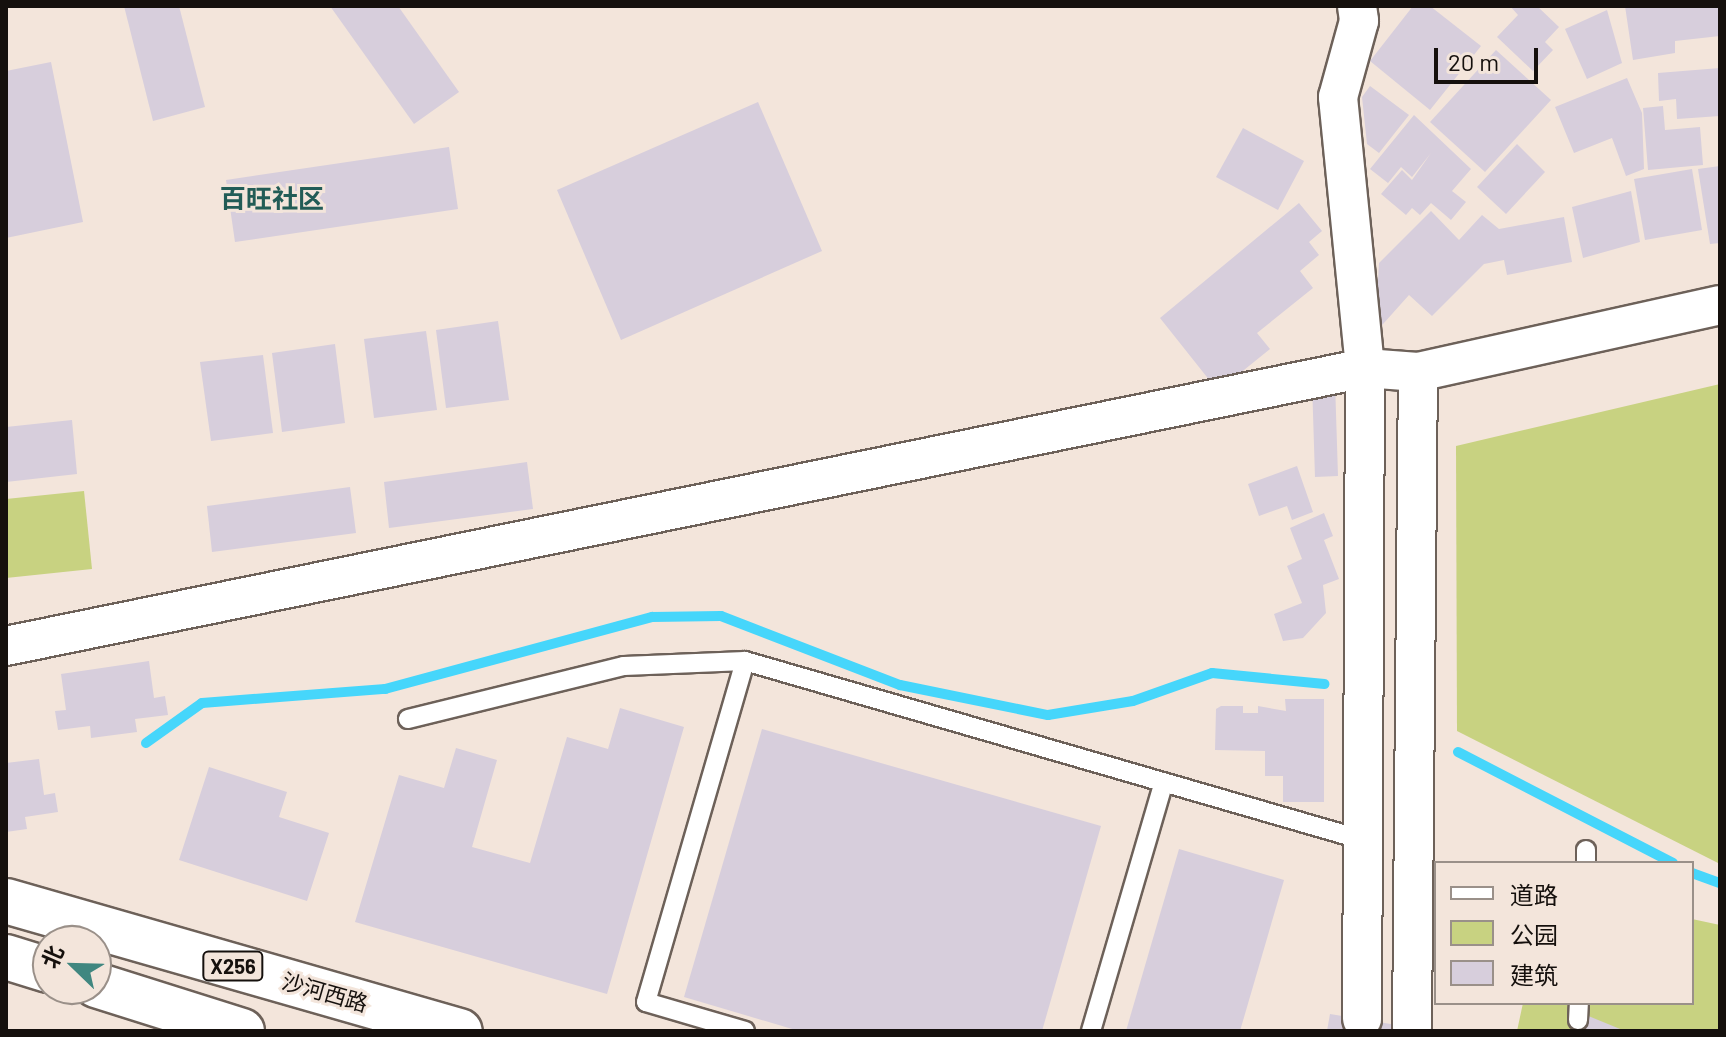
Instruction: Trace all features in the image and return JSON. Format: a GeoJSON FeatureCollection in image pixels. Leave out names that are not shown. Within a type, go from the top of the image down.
{"type":"FeatureCollection","features":[{"type":"Feature","properties":{"kind":"main road","name":"沙河西路"},"geometry":{"type":"LineString","coordinates":[[6,901],[460,1031]]}},
{"type":"Feature","properties":{"kind":"main road"},"geometry":{"type":"LineString","coordinates":[[6,957],[32,965]]}},
{"type":"Feature","properties":{"kind":"main road"},"geometry":{"type":"LineString","coordinates":[[112,990],[242,1031]]}},
{"type":"Feature","properties":{"kind":"street"},"geometry":{"type":"LineString","coordinates":[[1357,6],[1359,21],[1338,97],[1365,368],[1362,1019]]}},
{"type":"Feature","properties":{"kind":"street"},"geometry":{"type":"LineString","coordinates":[[6,646],[1365,368],[1418,372],[1720,305]]}},
{"type":"Feature","properties":{"kind":"street"},"geometry":{"type":"LineString","coordinates":[[1412,1028],[1418,372]]}},
{"type":"Feature","properties":{"kind":"lane"},"geometry":{"type":"LineString","coordinates":[[408,719],[624,666],[745,661],[1363,840]]}},
{"type":"Feature","properties":{"kind":"lane"},"geometry":{"type":"LineString","coordinates":[[745,661],[646,1002],[745,1031]]}},
{"type":"Feature","properties":{"kind":"lane"},"geometry":{"type":"LineString","coordinates":[[1091,1031],[1164,782]]}},
{"type":"Feature","properties":{"kind":"green space"},"geometry":{"type":"Polygon","coordinates":[[[1720,384],[1720,864],[1457,731],[1456,446],[1720,384]]]}},
{"type":"Feature","properties":{"kind":"green space"},"geometry":{"type":"Polygon","coordinates":[[[84,491],[92,569],[6,578],[6,499],[84,491]]]}},
{"type":"Feature","properties":{"kind":"green space"},"geometry":{"type":"Polygon","coordinates":[[[1694,919],[1720,925],[1720,1031],[1517,1031],[1523,1005],[1694,1005],[1694,919]]]}},
{"type":"Feature","properties":{"kind":"building"},"geometry":{"type":"Polygon","coordinates":[[[124,6],[179,6],[205,107],[153,121],[124,6]]]}},
{"type":"Feature","properties":{"kind":"building"},"geometry":{"type":"Polygon","coordinates":[[[330,6],[398,6],[459,92],[414,124],[330,6]]]}},
{"type":"Feature","properties":{"kind":"building"},"geometry":{"type":"Polygon","coordinates":[[[1413,6],[1430,6],[1481,46],[1430,110],[1370,61],[1413,6]]]}},
{"type":"Feature","properties":{"kind":"building"},"geometry":{"type":"Polygon","coordinates":[[[1510,6],[1537,6],[1559,27],[1545,42],[1553,50],[1533,71],[1497,37],[1518,15],[1510,6]]]}},
{"type":"Feature","properties":{"kind":"building"},"geometry":{"type":"Polygon","coordinates":[[[1625,6],[1720,6],[1720,36],[1675,41],[1675,53],[1633,60],[1625,6]]]}},
{"type":"Feature","properties":{"kind":"building"},"geometry":{"type":"Polygon","coordinates":[[[1607,10],[1622,63],[1587,79],[1565,29],[1607,10]]]}},
{"type":"Feature","properties":{"kind":"building"},"geometry":{"type":"Polygon","coordinates":[[[1496,50],[1551,100],[1485,172],[1430,122],[1496,50]]]}},
{"type":"Feature","properties":{"kind":"building"},"geometry":{"type":"Polygon","coordinates":[[[51,62],[83,222],[6,238],[6,71],[51,62]]]}},
{"type":"Feature","properties":{"kind":"building"},"geometry":{"type":"Polygon","coordinates":[[[1720,68],[1720,116],[1677,119],[1676,99],[1659,101],[1658,73],[1720,68]]]}},
{"type":"Feature","properties":{"kind":"building"},"geometry":{"type":"Polygon","coordinates":[[[1627,78],[1642,113],[1644,169],[1626,176],[1612,138],[1574,153],[1555,107],[1627,78]]]}},
{"type":"Feature","properties":{"kind":"building"},"geometry":{"type":"Polygon","coordinates":[[[1370,86],[1409,115],[1379,153],[1367,144],[1362,97],[1370,86]]]}},
{"type":"Feature","properties":{"kind":"building"},"geometry":{"type":"Polygon","coordinates":[[[758,102],[822,251],[621,340],[557,190],[758,102]]]}},
{"type":"Feature","properties":{"kind":"building"},"geometry":{"type":"Polygon","coordinates":[[[1663,106],[1665,130],[1700,127],[1703,165],[1648,170],[1643,108],[1663,106]]]}},
{"type":"Feature","properties":{"kind":"building"},"geometry":{"type":"Polygon","coordinates":[[[1414,115],[1471,169],[1452,191],[1466,202],[1451,220],[1431,203],[1420,215],[1412,208],[1406,215],[1381,194],[1402,170],[1412,180],[1431,153],[1412,177],[1401,167],[1388,183],[1370,169],[1414,115]]]}},
{"type":"Feature","properties":{"kind":"building"},"geometry":{"type":"Polygon","coordinates":[[[1243,128],[1304,161],[1278,210],[1216,177],[1243,128]]]}},
{"type":"Feature","properties":{"kind":"building"},"geometry":{"type":"Polygon","coordinates":[[[1517,144],[1545,172],[1506,214],[1477,187],[1517,144]]]}},
{"type":"Feature","properties":{"kind":"building"},"geometry":{"type":"Polygon","coordinates":[[[449,147],[458,209],[235,242],[226,180],[449,147]]]}},
{"type":"Feature","properties":{"kind":"building"},"geometry":{"type":"Polygon","coordinates":[[[1720,166],[1720,243],[1710,244],[1698,169],[1720,166]]]}},
{"type":"Feature","properties":{"kind":"building"},"geometry":{"type":"Polygon","coordinates":[[[1692,169],[1702,230],[1645,240],[1634,179],[1692,169]]]}},
{"type":"Feature","properties":{"kind":"building"},"geometry":{"type":"Polygon","coordinates":[[[1631,191],[1640,242],[1583,258],[1572,207],[1631,191]]]}},
{"type":"Feature","properties":{"kind":"building"},"geometry":{"type":"Polygon","coordinates":[[[1299,203],[1322,231],[1309,242],[1319,255],[1300,271],[1313,288],[1257,333],[1270,349],[1218,391],[1160,318],[1299,203]]]}},
{"type":"Feature","properties":{"kind":"building"},"geometry":{"type":"Polygon","coordinates":[[[1431,211],[1459,240],[1482,215],[1499,229],[1564,217],[1572,262],[1507,275],[1504,260],[1484,264],[1432,316],[1409,295],[1375,333],[1379,263],[1431,211]]]}},
{"type":"Feature","properties":{"kind":"building"},"geometry":{"type":"Polygon","coordinates":[[[498,321],[509,400],[446,408],[436,330],[498,321]]]}},
{"type":"Feature","properties":{"kind":"building"},"geometry":{"type":"Polygon","coordinates":[[[426,331],[437,410],[374,418],[364,339],[426,331]]]}},
{"type":"Feature","properties":{"kind":"building"},"geometry":{"type":"Polygon","coordinates":[[[335,344],[345,423],[282,432],[272,353],[335,344]]]}},
{"type":"Feature","properties":{"kind":"building"},"geometry":{"type":"Polygon","coordinates":[[[263,355],[273,433],[211,441],[200,362],[263,355]]]}},
{"type":"Feature","properties":{"kind":"building"},"geometry":{"type":"Polygon","coordinates":[[[1312,382],[1335,382],[1338,476],[1315,477],[1312,382]]]}},
{"type":"Feature","properties":{"kind":"building"},"geometry":{"type":"Polygon","coordinates":[[[72,420],[77,474],[6,482],[6,427],[72,420]]]}},
{"type":"Feature","properties":{"kind":"building"},"geometry":{"type":"Polygon","coordinates":[[[527,462],[533,509],[389,528],[384,482],[527,462]]]}},
{"type":"Feature","properties":{"kind":"building"},"geometry":{"type":"Polygon","coordinates":[[[1297,466],[1313,512],[1292,520],[1287,506],[1259,516],[1248,484],[1297,466]]]}},
{"type":"Feature","properties":{"kind":"building"},"geometry":{"type":"Polygon","coordinates":[[[350,487],[356,533],[212,552],[207,506],[350,487]]]}},
{"type":"Feature","properties":{"kind":"building"},"geometry":{"type":"Polygon","coordinates":[[[1324,513],[1333,536],[1324,540],[1339,579],[1323,585],[1326,613],[1303,638],[1283,641],[1274,614],[1302,603],[1287,566],[1302,559],[1290,528],[1324,513]]]}},
{"type":"Feature","properties":{"kind":"building"},"geometry":{"type":"Polygon","coordinates":[[[149,661],[154,698],[165,696],[168,715],[135,719],[137,732],[91,738],[90,726],[58,730],[55,711],[66,710],[61,674],[149,661]]]}},
{"type":"Feature","properties":{"kind":"building"},"geometry":{"type":"Polygon","coordinates":[[[1285,699],[1324,699],[1324,802],[1283,802],[1283,776],[1265,776],[1265,751],[1215,750],[1216,709],[1221,706],[1243,706],[1243,713],[1258,713],[1258,706],[1286,711],[1285,699]]]}},
{"type":"Feature","properties":{"kind":"building"},"geometry":{"type":"Polygon","coordinates":[[[620,708],[684,727],[607,994],[355,922],[399,775],[444,788],[456,748],[497,760],[472,847],[530,863],[567,737],[608,749],[620,708]]]}},
{"type":"Feature","properties":{"kind":"building"},"geometry":{"type":"Polygon","coordinates":[[[762,729],[1101,826],[1042,1031],[799,1031],[684,997],[762,729]]]}},
{"type":"Feature","properties":{"kind":"building"},"geometry":{"type":"Polygon","coordinates":[[[39,759],[44,795],[55,793],[58,812],[25,817],[27,829],[6,832],[6,763],[39,759]]]}},
{"type":"Feature","properties":{"kind":"building"},"geometry":{"type":"Polygon","coordinates":[[[209,767],[287,792],[279,817],[329,833],[307,901],[179,860],[209,767]]]}},
{"type":"Feature","properties":{"kind":"building"},"geometry":{"type":"Polygon","coordinates":[[[1179,849],[1284,880],[1240,1031],[1126,1031],[1179,849]]]}},
{"type":"Feature","properties":{"kind":"building"},"geometry":{"type":"Polygon","coordinates":[[[1330,1014],[1421,1029],[1421,1031],[1327,1031],[1330,1014]]]}},
{"type":"Feature","properties":{"kind":"building"},"geometry":{"type":"Polygon","coordinates":[[[1586,1015],[1625,1031],[1580,1031],[1586,1015]]]}},
{"type":"Feature","properties":{"kind":"waterway"},"geometry":{"type":"LineString","coordinates":[[146,743],[202,703],[385,689],[652,617],[721,616],[900,685],[1048,715],[1133,701],[1212,673],[1324,684]]}},
{"type":"Feature","properties":{"kind":"waterway"},"geometry":{"type":"LineString","coordinates":[[1458,752],[1669,861]]}},
{"type":"Feature","properties":{"kind":"waterway"},"geometry":{"type":"LineString","coordinates":[[1694,874],[1720,883]]}},
{"type":"Feature","properties":{"kind":"district","name":"百旺社区"},"geometry":{"type":"Point","coordinates":[272,198]}}]}
